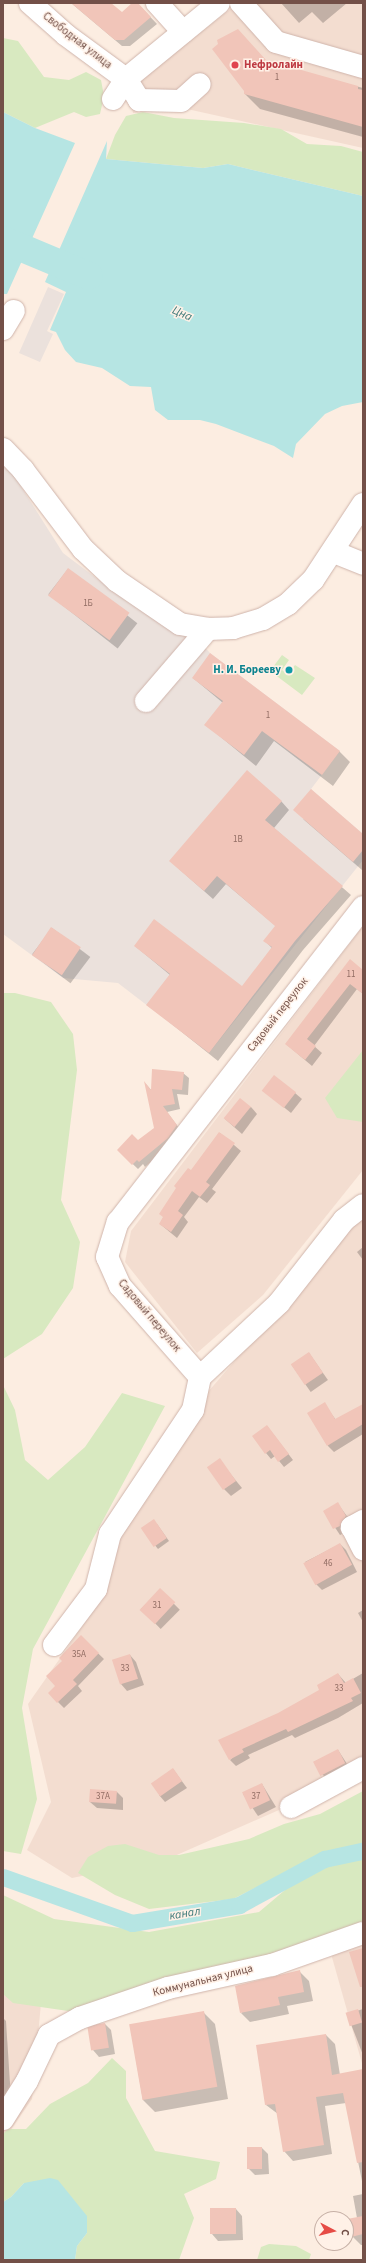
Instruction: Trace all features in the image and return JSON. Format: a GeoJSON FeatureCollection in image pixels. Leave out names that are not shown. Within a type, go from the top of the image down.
{"type":"FeatureCollection","features":[{"type":"Feature","properties":{"kind":"street","name":"Свободная улица"},"geometry":{"type":"LineString","coordinates":[[30,3],[120,74],[139,100],[181,101],[200,84]]}},
{"type":"Feature","properties":{"kind":"street"},"geometry":{"type":"LineString","coordinates":[[157,3],[184,32]]}},
{"type":"Feature","properties":{"kind":"street"},"geometry":{"type":"LineString","coordinates":[[120,74],[184,32],[219,3]]}},
{"type":"Feature","properties":{"kind":"street"},"geometry":{"type":"LineString","coordinates":[[241,3],[276,42],[363,67]]}},
{"type":"Feature","properties":{"kind":"street"},"geometry":{"type":"LineString","coordinates":[[3,449],[23,470],[83,549],[117,582],[180,624],[208,629],[233,628],[263,619],[288,604],[313,580],[334,552],[363,504]]}},
{"type":"Feature","properties":{"kind":"street"},"geometry":{"type":"LineString","coordinates":[[334,552],[363,564]]}},
{"type":"Feature","properties":{"kind":"street"},"geometry":{"type":"LineString","coordinates":[[146,701],[208,629]]}},
{"type":"Feature","properties":{"kind":"street","name":"Садовый переулок"},"geometry":{"type":"LineString","coordinates":[[200,1377],[120,1286],[107,1257],[118,1222],[363,907]]}},
{"type":"Feature","properties":{"kind":"street"},"geometry":{"type":"LineString","coordinates":[[54,1645],[96,1589],[110,1534],[193,1410],[200,1377],[279,1303],[344,1220],[363,1205]]}},
{"type":"Feature","properties":{"kind":"street"},"geometry":{"type":"LineString","coordinates":[[363,1521],[352,1528],[363,1549]]}},
{"type":"Feature","properties":{"kind":"street"},"geometry":{"type":"LineString","coordinates":[[291,1807],[363,1768]]}},
{"type":"Feature","properties":{"kind":"street","name":"Коммунальная улица"},"geometry":{"type":"LineString","coordinates":[[4,2116],[27,2081],[49,2035],[80,2018],[168,1988],[272,1965],[363,1933]]}},
{"type":"Feature","properties":{"kind":"shaded area"},"geometry":{"type":"Polygon","coordinates":[[[238,3],[363,3],[363,148],[187,109],[133,113],[130,99],[139,81],[238,3]]]}},
{"type":"Feature","properties":{"kind":"shaded area"},"geometry":{"type":"Polygon","coordinates":[[[48,287],[64,294],[47,331],[53,334],[40,362],[19,353],[48,287]]]}},
{"type":"Feature","properties":{"kind":"shaded area"},"geometry":{"type":"Polygon","coordinates":[[[3,458],[63,553],[132,605],[198,640],[210,653],[340,751],[311,789],[363,834],[363,860],[209,1053],[118,983],[63,978],[3,934],[3,458]]]}},
{"type":"Feature","properties":{"kind":"shaded area"},"geometry":{"type":"Polygon","coordinates":[[[363,926],[363,1170],[263,1295],[197,1353],[125,1262],[131,1231],[363,926]]]}},
{"type":"Feature","properties":{"kind":"shaded area"},"geometry":{"type":"Polygon","coordinates":[[[363,1213],[363,1773],[170,1858],[72,1878],[27,1850],[51,1802],[28,1704],[107,1591],[112,1540],[207,1393],[363,1213]]]}},
{"type":"Feature","properties":{"kind":"shaded area"},"geometry":{"type":"Polygon","coordinates":[[[363,1926],[363,2067],[326,1936],[363,1926]]]}},
{"type":"Feature","properties":{"kind":"shaded area"},"geometry":{"type":"Polygon","coordinates":[[[3,1977],[41,2003],[32,2099],[3,2141],[3,1977]]]}},
{"type":"Feature","properties":{"kind":"green space"},"geometry":{"type":"Polygon","coordinates":[[[3,38],[18,41],[44,77],[69,80],[86,72],[101,80],[104,96],[100,114],[86,117],[74,112],[35,128],[3,112],[3,38]]]}},
{"type":"Feature","properties":{"kind":"green space"},"geometry":{"type":"Polygon","coordinates":[[[143,112],[174,118],[244,123],[281,129],[307,144],[341,146],[363,152],[363,196],[228,164],[203,168],[106,159],[115,135],[126,116],[143,112]]]}},
{"type":"Feature","properties":{"kind":"green space"},"geometry":{"type":"Polygon","coordinates":[[[282,655],[289,660],[282,670],[288,674],[295,665],[315,678],[302,695],[270,671],[282,655]]]}},
{"type":"Feature","properties":{"kind":"green space"},"geometry":{"type":"Polygon","coordinates":[[[3,993],[15,993],[51,1002],[73,1034],[77,1070],[61,1200],[80,1242],[73,1288],[42,1334],[3,1359],[3,993]]]}},
{"type":"Feature","properties":{"kind":"green space"},"geometry":{"type":"Polygon","coordinates":[[[363,1050],[363,1122],[337,1118],[325,1098],[363,1050]]]}},
{"type":"Feature","properties":{"kind":"green space"},"geometry":{"type":"Polygon","coordinates":[[[3,1385],[15,1410],[25,1460],[48,1480],[85,1447],[122,1393],[165,1406],[33,1649],[22,1708],[37,1799],[21,1854],[3,1851],[3,1385]]]}},
{"type":"Feature","properties":{"kind":"green space"},"geometry":{"type":"Polygon","coordinates":[[[363,1791],[363,1926],[271,1960],[82,2013],[13,2003],[3,1994],[3,1895],[54,1919],[149,1932],[259,1912],[291,1885],[281,1875],[233,1899],[149,1909],[115,1895],[78,1873],[88,1857],[108,1846],[125,1844],[159,1855],[179,1855],[249,1839],[284,1824],[320,1814],[363,1791]]]}},
{"type":"Feature","properties":{"kind":"green space"},"geometry":{"type":"Polygon","coordinates":[[[112,2058],[126,2071],[126,2098],[155,2151],[220,2162],[216,2179],[184,2194],[194,2218],[179,2260],[75,2260],[77,2246],[87,2233],[24,2183],[11,2197],[3,2202],[3,2134],[8,2129],[26,2129],[50,2104],[88,2083],[112,2058]]]}},
{"type":"Feature","properties":{"kind":"green space"},"geometry":{"type":"Polygon","coordinates":[[[269,2244],[296,2246],[311,2254],[309,2260],[257,2260],[261,2247],[269,2244]]]}},
{"type":"Feature","properties":{"kind":"water"},"geometry":{"type":"Polygon","coordinates":[[[3,112],[35,128],[75,143],[7,294],[3,294],[3,112]]]}},
{"type":"Feature","properties":{"kind":"water"},"geometry":{"type":"Polygon","coordinates":[[[107,141],[106,159],[203,168],[228,164],[363,196],[363,402],[342,406],[325,414],[296,444],[293,458],[274,446],[216,424],[200,420],[168,420],[155,410],[151,387],[130,386],[102,368],[76,362],[65,350],[56,332],[50,330],[66,292],[45,282],[107,141]]]}},
{"type":"Feature","properties":{"kind":"water"},"geometry":{"type":"Polygon","coordinates":[[[50,2178],[58,2180],[87,2216],[87,2233],[77,2246],[75,2260],[3,2260],[3,2202],[11,2197],[24,2183],[50,2178]]]}},
{"type":"Feature","properties":{"kind":"building"},"geometry":{"type":"Polygon","coordinates":[[[71,3],[111,3],[122,12],[132,3],[138,3],[151,17],[124,40],[115,40],[71,3]]]}},
{"type":"Feature","properties":{"kind":"building"},"geometry":{"type":"Polygon","coordinates":[[[238,29],[266,60],[358,86],[358,89],[363,90],[363,127],[244,94],[244,91],[212,49],[218,44],[217,40],[238,29]]]}},
{"type":"Feature","properties":{"kind":"building"},"geometry":{"type":"Polygon","coordinates":[[[68,568],[129,613],[110,640],[48,596],[68,568]]]}},
{"type":"Feature","properties":{"kind":"building"},"geometry":{"type":"Polygon","coordinates":[[[210,653],[340,751],[322,775],[262,731],[244,755],[204,725],[223,701],[192,678],[210,653]]]}},
{"type":"Feature","properties":{"kind":"building"},"geometry":{"type":"Polygon","coordinates":[[[247,770],[282,801],[265,820],[343,886],[295,941],[209,1053],[146,1005],[170,974],[134,946],[154,919],[242,986],[272,947],[263,941],[275,926],[217,876],[204,891],[169,861],[247,770]]]}},
{"type":"Feature","properties":{"kind":"building"},"geometry":{"type":"Polygon","coordinates":[[[311,789],[363,834],[363,850],[353,862],[293,810],[311,789]]]}},
{"type":"Feature","properties":{"kind":"building"},"geometry":{"type":"Polygon","coordinates":[[[51,927],[81,947],[62,975],[32,955],[51,927]]]}},
{"type":"Feature","properties":{"kind":"building"},"geometry":{"type":"Polygon","coordinates":[[[350,959],[363,970],[363,994],[350,984],[307,1039],[316,1046],[305,1060],[285,1044],[350,959]]]}},
{"type":"Feature","properties":{"kind":"building"},"geometry":{"type":"Polygon","coordinates":[[[152,1069],[184,1072],[182,1090],[172,1089],[175,1104],[163,1106],[177,1125],[168,1138],[139,1162],[137,1160],[132,1165],[117,1150],[132,1134],[138,1140],[154,1128],[144,1081],[151,1090],[152,1069]]]}},
{"type":"Feature","properties":{"kind":"building"},"geometry":{"type":"Polygon","coordinates":[[[274,1075],[296,1092],[284,1108],[262,1091],[274,1075]]]}},
{"type":"Feature","properties":{"kind":"building"},"geometry":{"type":"Polygon","coordinates":[[[240,1098],[251,1107],[235,1127],[224,1118],[240,1098]]]}},
{"type":"Feature","properties":{"kind":"building"},"geometry":{"type":"Polygon","coordinates":[[[219,1132],[235,1143],[206,1182],[210,1185],[200,1197],[192,1191],[178,1211],[183,1215],[171,1232],[159,1224],[163,1217],[159,1214],[176,1188],[174,1186],[188,1168],[191,1170],[219,1132]]]}},
{"type":"Feature","properties":{"kind":"building"},"geometry":{"type":"Polygon","coordinates":[[[309,1352],[323,1373],[305,1385],[291,1364],[309,1352]]]}},
{"type":"Feature","properties":{"kind":"building"},"geometry":{"type":"Polygon","coordinates":[[[325,1402],[335,1419],[363,1404],[363,1424],[327,1446],[307,1413],[325,1402]]]}},
{"type":"Feature","properties":{"kind":"building"},"geometry":{"type":"Polygon","coordinates":[[[267,1425],[289,1454],[278,1462],[270,1450],[265,1454],[252,1436],[267,1425]]]}},
{"type":"Feature","properties":{"kind":"building"},"geometry":{"type":"Polygon","coordinates":[[[220,1458],[236,1481],[223,1490],[207,1467],[220,1458]]]}},
{"type":"Feature","properties":{"kind":"building"},"geometry":{"type":"Polygon","coordinates":[[[338,1502],[346,1516],[340,1526],[333,1529],[323,1511],[338,1502]]]}},
{"type":"Feature","properties":{"kind":"building"},"geometry":{"type":"Polygon","coordinates":[[[154,1519],[167,1538],[154,1547],[141,1528],[154,1519]]]}},
{"type":"Feature","properties":{"kind":"building"},"geometry":{"type":"Polygon","coordinates":[[[340,1543],[352,1565],[315,1585],[303,1563],[340,1543]]]}},
{"type":"Feature","properties":{"kind":"building"},"geometry":{"type":"Polygon","coordinates":[[[160,1588],[175,1602],[155,1624],[140,1610],[160,1588]]]}},
{"type":"Feature","properties":{"kind":"building"},"geometry":{"type":"Polygon","coordinates":[[[81,1635],[99,1653],[73,1680],[77,1684],[57,1703],[48,1693],[55,1686],[46,1676],[62,1661],[59,1658],[81,1635]]]}},
{"type":"Feature","properties":{"kind":"building"},"geometry":{"type":"Polygon","coordinates":[[[130,1654],[138,1679],[120,1685],[112,1660],[130,1654]]]}},
{"type":"Feature","properties":{"kind":"building"},"geometry":{"type":"Polygon","coordinates":[[[338,1673],[344,1683],[353,1678],[361,1693],[351,1698],[353,1701],[288,1732],[286,1729],[242,1749],[244,1752],[229,1760],[218,1740],[278,1713],[319,1690],[317,1685],[338,1673]]]}},
{"type":"Feature","properties":{"kind":"building"},"geometry":{"type":"Polygon","coordinates":[[[338,1749],[345,1763],[320,1776],[313,1762],[338,1749]]]}},
{"type":"Feature","properties":{"kind":"building"},"geometry":{"type":"Polygon","coordinates":[[[173,1768],[182,1781],[160,1797],[151,1783],[173,1768]]]}},
{"type":"Feature","properties":{"kind":"building"},"geometry":{"type":"Polygon","coordinates":[[[262,1783],[270,1800],[250,1810],[242,1792],[262,1783]]]}},
{"type":"Feature","properties":{"kind":"building"},"geometry":{"type":"Polygon","coordinates":[[[90,1789],[117,1791],[116,1804],[89,1802],[90,1789]]]}},
{"type":"Feature","properties":{"kind":"building"},"geometry":{"type":"Polygon","coordinates":[[[363,1948],[363,1987],[360,1987],[349,1952],[363,1948]]]}},
{"type":"Feature","properties":{"kind":"building"},"geometry":{"type":"Polygon","coordinates":[[[300,1970],[304,1992],[278,1997],[280,2005],[240,2013],[235,1986],[300,1970]]]}},
{"type":"Feature","properties":{"kind":"building"},"geometry":{"type":"Polygon","coordinates":[[[358,2009],[362,2022],[350,2026],[346,2013],[358,2009]]]}},
{"type":"Feature","properties":{"kind":"building"},"geometry":{"type":"Polygon","coordinates":[[[204,2011],[217,2087],[143,2100],[129,2024],[204,2011]]]}},
{"type":"Feature","properties":{"kind":"building"},"geometry":{"type":"Polygon","coordinates":[[[105,2023],[109,2048],[91,2051],[87,2026],[105,2023]]]}},
{"type":"Feature","properties":{"kind":"building"},"geometry":{"type":"Polygon","coordinates":[[[326,2034],[332,2075],[363,2069],[363,2162],[357,2163],[343,2093],[316,2097],[324,2145],[283,2152],[275,2104],[265,2105],[256,2045],[326,2034]]]}},
{"type":"Feature","properties":{"kind":"building"},"geometry":{"type":"Polygon","coordinates":[[[247,2147],[262,2147],[262,2169],[247,2169],[247,2147]]]}},
{"type":"Feature","properties":{"kind":"building"},"geometry":{"type":"Polygon","coordinates":[[[210,2208],[236,2208],[236,2234],[210,2234],[210,2208]]]}},
{"type":"Feature","properties":{"kind":"building"},"geometry":{"type":"Polygon","coordinates":[[[363,2216],[363,2234],[354,2236],[354,2218],[363,2216]]]}},
{"type":"Feature","properties":{"kind":"waterway","name":"Цна"},"geometry":{"type":"LineString","coordinates":[[3,240],[89,276]]}},
{"type":"Feature","properties":{"kind":"waterway","name":"канал"},"geometry":{"type":"LineString","coordinates":[[3,1877],[132,1923],[239,1905],[324,1859],[363,1851]]}},
{"type":"Feature","properties":{"kind":"place","name":"Нефролайн"},"geometry":{"type":"Point","coordinates":[235,65]}},
{"type":"Feature","properties":{"kind":"place","name":"Н. И. Борееву"},"geometry":{"type":"Point","coordinates":[289,670]}}]}
